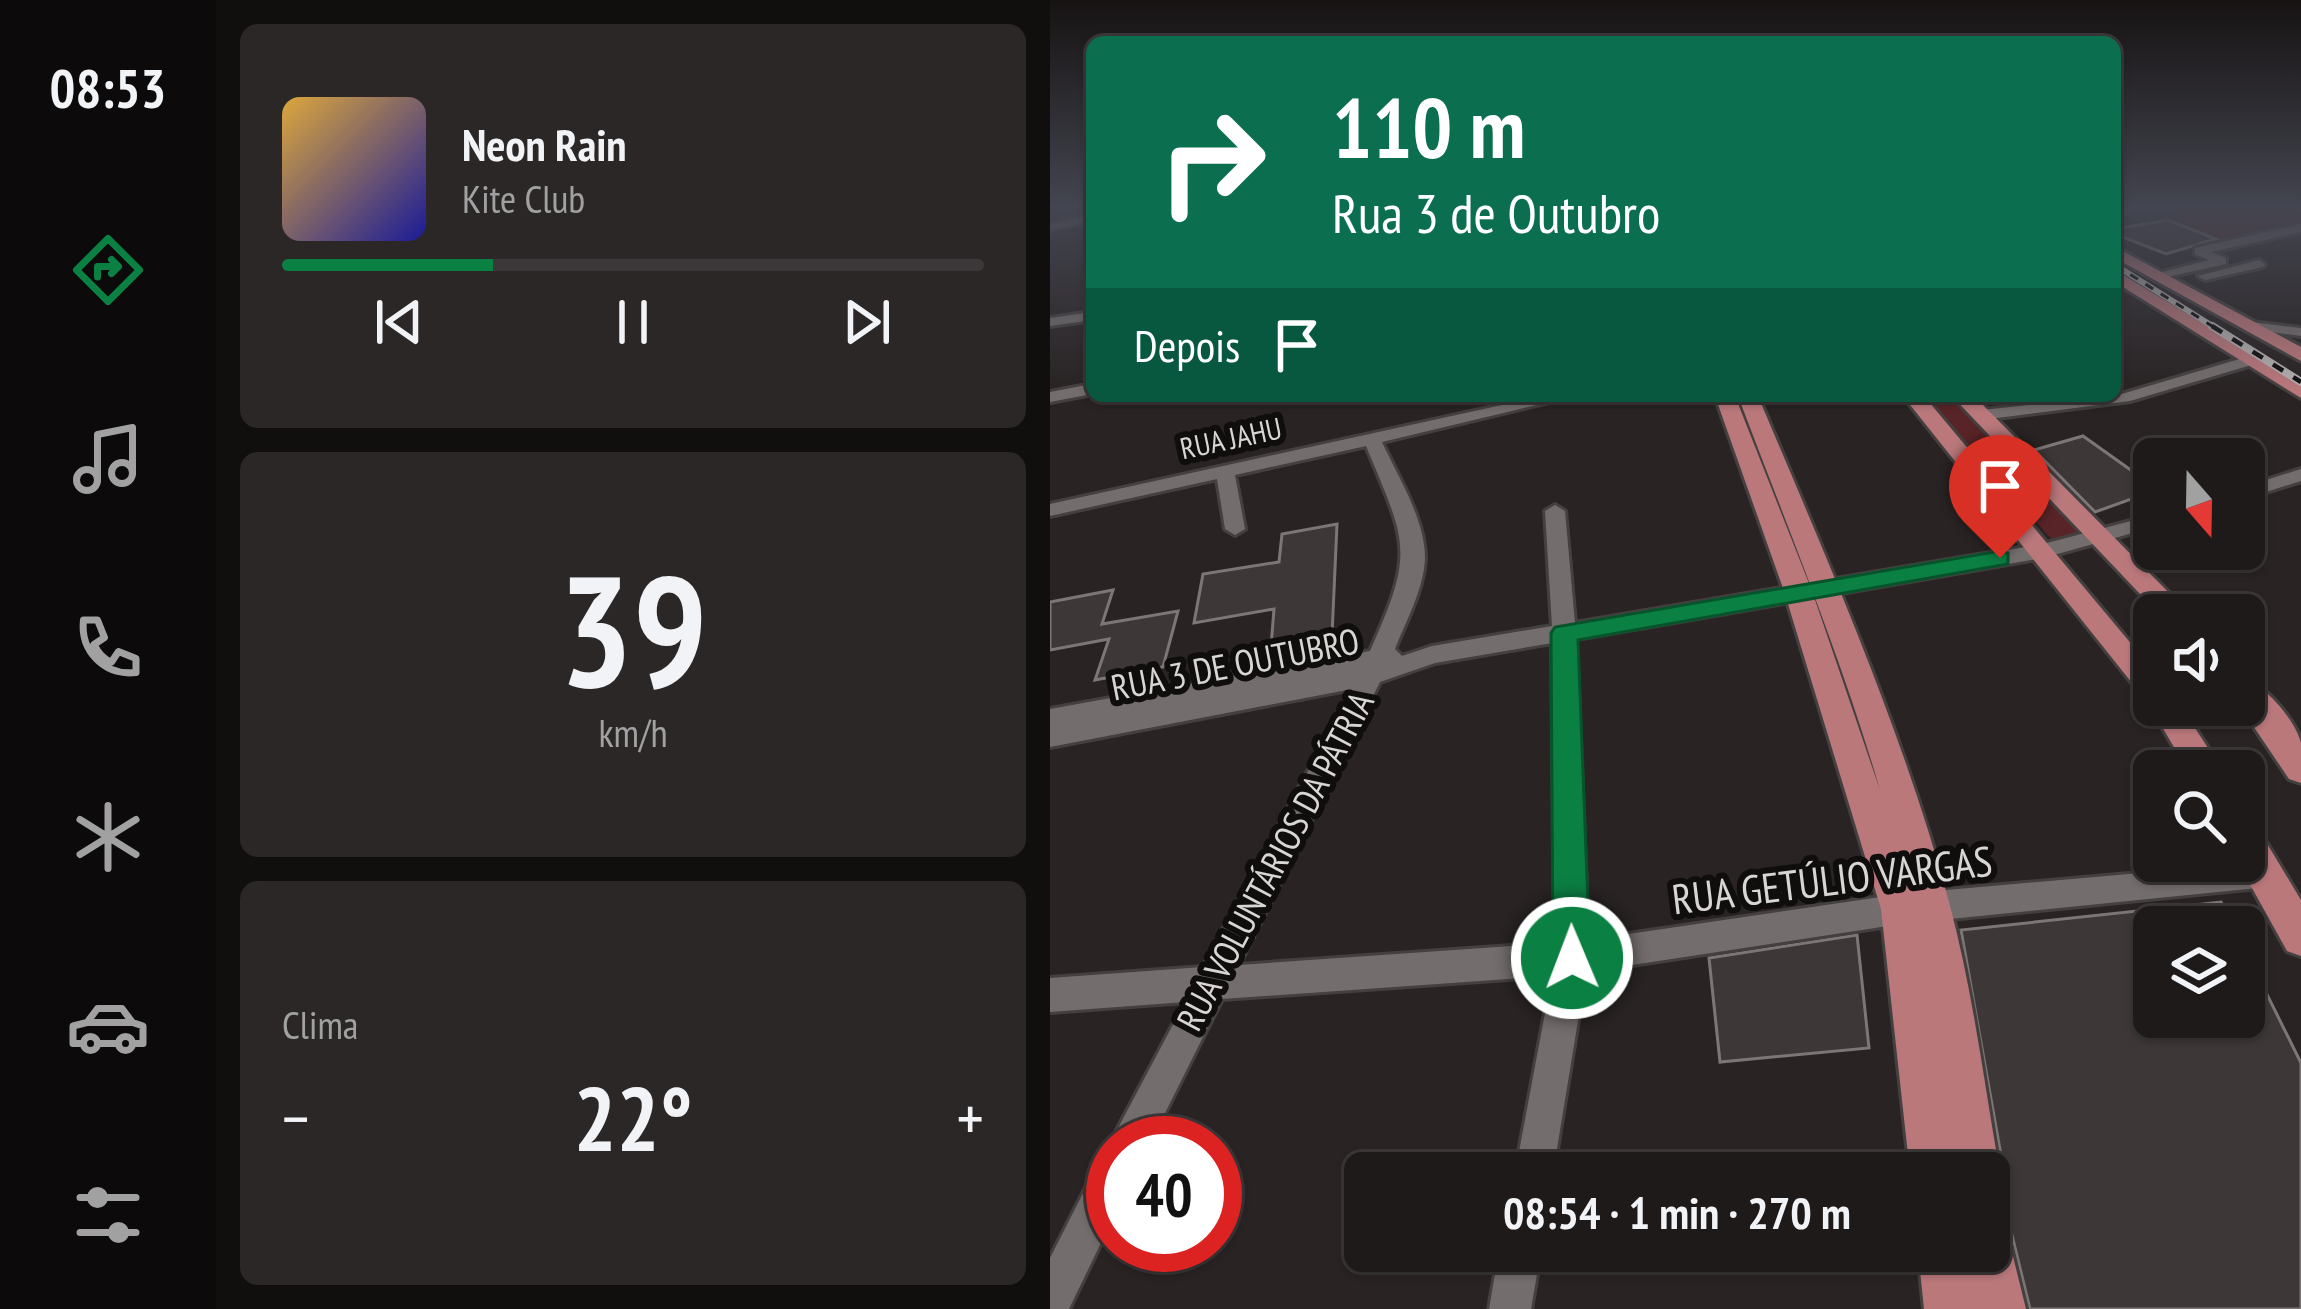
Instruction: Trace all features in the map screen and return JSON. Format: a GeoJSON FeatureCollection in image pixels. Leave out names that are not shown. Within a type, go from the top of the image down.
{"type":"FeatureCollection","features":[{"type":"Feature","properties":{"kind":"main road"},"geometry":{"type":"LineString","coordinates":[[2147,269],[2301,355]]}},
{"type":"Feature","properties":{"kind":"main road"},"geometry":{"type":"LineString","coordinates":[[2121,279],[2301,392]]}},
{"type":"Feature","properties":{"kind":"main road"},"geometry":{"type":"LineString","coordinates":[[1728,402],[1811,589]]}},
{"type":"Feature","properties":{"kind":"main road"},"geometry":{"type":"LineString","coordinates":[[1750,402],[1916,907],[1971,1152]]}},
{"type":"Feature","properties":{"kind":"main road"},"geometry":{"type":"LineString","coordinates":[[1918,402],[2133,666]]}},
{"type":"Feature","properties":{"kind":"main road"},"geometry":{"type":"LineString","coordinates":[[1969,402],[2157,594]]}},
{"type":"Feature","properties":{"kind":"main road"},"geometry":{"type":"LineString","coordinates":[[2265,714],[2301,770]]}},
{"type":"Feature","properties":{"kind":"main road"},"geometry":{"type":"LineString","coordinates":[[2266,876],[2301,937]]}},
{"type":"Feature","properties":{"kind":"main road"},"geometry":{"type":"LineString","coordinates":[[1916,907],[1933,1152]]}},
{"type":"Feature","properties":{"kind":"main road"},"geometry":{"type":"LineString","coordinates":[[1947,1272],[1951,1309]]}},
{"type":"Feature","properties":{"kind":"main road"},"geometry":{"type":"LineString","coordinates":[[1993,1272],[1999,1309]]}},
{"type":"Feature","properties":{"kind":"street"},"geometry":{"type":"LineString","coordinates":[[2158,275],[2212,269]]}},
{"type":"Feature","properties":{"kind":"street"},"geometry":{"type":"LineString","coordinates":[[1050,322],[1086,317]]}},
{"type":"Feature","properties":{"kind":"street"},"geometry":{"type":"LineString","coordinates":[[2252,326],[2300,334]]}},
{"type":"Feature","properties":{"kind":"street"},"geometry":{"type":"LineString","coordinates":[[2122,390],[2253,361]]}},
{"type":"Feature","properties":{"kind":"street"},"geometry":{"type":"LineString","coordinates":[[1050,397],[1086,390]]}},
{"type":"Feature","properties":{"kind":"street","name":"RUA JAHU"},"geometry":{"type":"LineString","coordinates":[[1050,510],[1539,402]]}},
{"type":"Feature","properties":{"kind":"street"},"geometry":{"type":"LineString","coordinates":[[1982,415],[2055,402]]}},
{"type":"Feature","properties":{"kind":"street","name":"RUA VOLUNTÁRIOS DA PÁTRIA"},"geometry":{"type":"LineString","coordinates":[[1143,1116],[1376,666],[1406,595],[1414,558],[1407,520],[1372,439]]}},
{"type":"Feature","properties":{"kind":"street"},"geometry":{"type":"LineString","coordinates":[[1225,471],[1235,529]]}},
{"type":"Feature","properties":{"kind":"street"},"geometry":{"type":"LineString","coordinates":[[2265,486],[2301,475]]}},
{"type":"Feature","properties":{"kind":"street"},"geometry":{"type":"LineString","coordinates":[[1538,1152],[1572,958],[1564,633],[1555,511]]}},
{"type":"Feature","properties":{"kind":"street","name":"RUA 3 DE OUTUBRO"},"geometry":{"type":"LineString","coordinates":[[1051,726],[2043,551],[2133,528]]}},
{"type":"Feature","properties":{"kind":"street","name":"RUA GETÚLIO VARGAS"},"geometry":{"type":"LineString","coordinates":[[1050,995],[1572,958],[1916,907],[2266,876]]}},
{"type":"Feature","properties":{"kind":"street"},"geometry":{"type":"LineString","coordinates":[[1050,1302],[1086,1230]]}},
{"type":"Feature","properties":{"kind":"street"},"geometry":{"type":"LineString","coordinates":[[1510,1309],[1516,1272]]}},
{"type":"Feature","properties":{"kind":"shaded area"},"geometry":{"type":"Polygon","coordinates":[[[1928,402],[1959,402],[2092,534],[2054,542],[1928,402]]]}},
{"type":"Feature","properties":{"kind":"building"},"geometry":{"type":"Polygon","coordinates":[[[2083,436],[2133,472],[2133,498],[2095,512],[2034,450],[2083,436]]]}},
{"type":"Feature","properties":{"kind":"building"},"geometry":{"type":"Polygon","coordinates":[[[1337,524],[1332,636],[1271,647],[1274,609],[1194,623],[1203,574],[1279,562],[1282,534],[1337,524]]]}},
{"type":"Feature","properties":{"kind":"building"},"geometry":{"type":"Polygon","coordinates":[[[1113,590],[1102,624],[1178,611],[1163,667],[1095,680],[1109,639],[1050,650],[1050,602],[1113,590]]]}},
{"type":"Feature","properties":{"kind":"building"},"geometry":{"type":"Polygon","coordinates":[[[2133,911],[2133,1038],[2265,1038],[2265,990],[2301,1063],[2301,1309],[2030,1309],[2010,1230],[2010,1152],[2000,1152],[1961,930],[2133,911]]]}},
{"type":"Feature","properties":{"kind":"building"},"geometry":{"type":"Polygon","coordinates":[[[1857,935],[1869,1048],[1720,1062],[1709,958],[1857,935]]]}},
{"type":"Feature","properties":{"kind":"railway"},"geometry":{"type":"LineString","coordinates":[[2122,269],[2217,329]]}},
{"type":"Feature","properties":{"kind":"railway"},"geometry":{"type":"LineString","coordinates":[[2212,326],[2301,382]]}},
{"type":"Feature","properties":{"kind":"route"},"geometry":{"type":"LineString","coordinates":[[1572,958],[1564,633],[2000,558]]}}]}
